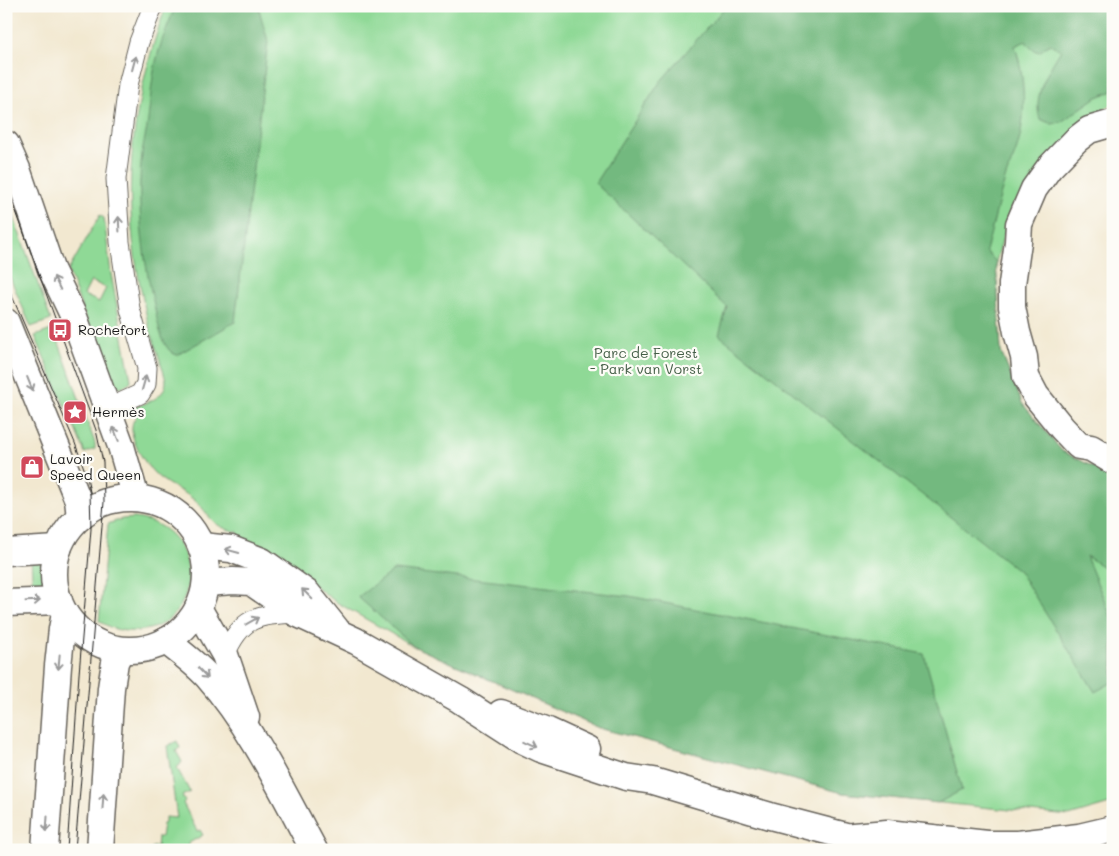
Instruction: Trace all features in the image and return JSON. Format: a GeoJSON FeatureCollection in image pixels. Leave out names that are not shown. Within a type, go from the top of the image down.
{"type":"FeatureCollection","features":[{"type":"Feature","properties":{"kind":"main road"},"geometry":{"type":"LineString","coordinates":[[1109,125],[1088,130],[1049,168],[1034,188],[1019,224],[1012,276],[1012,299],[1016,332],[1024,358],[1038,370],[1059,404],[1087,436],[1091,448],[1113,461]]}},
{"type":"Feature","properties":{"kind":"main road"},"geometry":{"type":"LineString","coordinates":[[6,144],[17,169],[50,269],[74,317],[121,446],[136,498]]}},
{"type":"Feature","properties":{"kind":"main road"},"geometry":{"type":"LineString","coordinates":[[6,322],[78,500],[80,517]]}},
{"type":"Feature","properties":{"kind":"main road"},"geometry":{"type":"LineString","coordinates":[[45,850],[62,628],[62,607],[54,575],[58,549],[67,532],[91,508],[114,499],[136,498],[164,505],[176,512],[191,528],[201,546],[206,571],[203,596],[188,624],[166,641],[144,649],[121,650],[101,644],[92,640],[75,627],[62,607]]}},
{"type":"Feature","properties":{"kind":"main road"},"geometry":{"type":"LineString","coordinates":[[201,546],[231,550],[262,561],[307,592],[338,632]]}},
{"type":"Feature","properties":{"kind":"main road"},"geometry":{"type":"LineString","coordinates":[[6,552],[58,549]]}},
{"type":"Feature","properties":{"kind":"main road"},"geometry":{"type":"LineString","coordinates":[[206,583],[251,582],[296,613],[338,632],[460,700],[522,740],[541,749],[626,777],[653,781],[770,816],[850,836],[880,850]]}},
{"type":"Feature","properties":{"kind":"main road"},"geometry":{"type":"LineString","coordinates":[[6,603],[62,607]]}},
{"type":"Feature","properties":{"kind":"main road"},"geometry":{"type":"LineString","coordinates":[[198,608],[225,655],[255,741]]}},
{"type":"Feature","properties":{"kind":"main road"},"geometry":{"type":"LineString","coordinates":[[166,641],[207,677],[255,741],[314,850]]}},
{"type":"Feature","properties":{"kind":"main road"},"geometry":{"type":"LineString","coordinates":[[100,850],[111,688],[115,662],[121,650]]}},
{"type":"Feature","properties":{"kind":"main road"},"geometry":{"type":"LineString","coordinates":[[850,836],[887,833],[987,844],[1018,844],[1078,838],[1113,829]]}},
{"type":"Feature","properties":{"kind":"street"},"geometry":{"type":"LineString","coordinates":[[107,409],[140,394],[146,384],[147,368],[130,309],[120,242],[116,179],[128,85],[139,42],[153,6]]}},
{"type":"Feature","properties":{"kind":"street"},"geometry":{"type":"LineString","coordinates":[[225,655],[232,638],[251,620],[260,616],[296,613]]}},
{"type":"Feature","properties":{"kind":"green space","name":"Parc de Forest - Park van Vorst"},"geometry":{"type":"Polygon","coordinates":[[[166,6],[1113,6],[1113,104],[1091,116],[1011,210],[996,262],[1001,352],[1022,403],[1062,451],[1113,477],[1113,803],[1069,816],[843,793],[599,728],[413,646],[336,602],[298,573],[237,541],[238,532],[221,527],[193,499],[155,474],[138,450],[132,432],[132,424],[136,417],[133,408],[159,396],[165,387],[166,381],[150,330],[138,275],[133,240],[131,172],[139,105],[155,39],[166,6]]]}},
{"type":"Feature","properties":{"kind":"green space"},"geometry":{"type":"Polygon","coordinates":[[[176,6],[258,6],[268,41],[235,322],[177,355],[164,342],[158,322],[144,251],[140,212],[140,173],[154,71],[163,38],[176,6]]]}},
{"type":"Feature","properties":{"kind":"green space"},"geometry":{"type":"Polygon","coordinates":[[[726,6],[1113,6],[1113,91],[1097,97],[1061,122],[1052,124],[1040,119],[1038,101],[1043,83],[1061,50],[1050,44],[1039,52],[1031,48],[1026,41],[1015,46],[1023,83],[1022,123],[1017,148],[1003,185],[986,251],[996,262],[1001,352],[1022,403],[1062,451],[1113,477],[1113,573],[1086,556],[1113,621],[1113,682],[1095,692],[1019,571],[719,335],[727,307],[595,183],[660,82],[726,6]]]}},
{"type":"Feature","properties":{"kind":"green space"},"geometry":{"type":"Polygon","coordinates":[[[6,196],[51,320],[31,327],[6,268],[6,196]]]}},
{"type":"Feature","properties":{"kind":"green space"},"geometry":{"type":"Polygon","coordinates":[[[100,215],[104,218],[111,274],[131,380],[130,383],[122,387],[112,386],[105,369],[108,365],[105,360],[102,361],[68,271],[100,215]],[[91,281],[84,295],[99,302],[106,288],[91,281]]]}},
{"type":"Feature","properties":{"kind":"green space"},"geometry":{"type":"Polygon","coordinates":[[[54,329],[95,443],[95,449],[85,453],[73,424],[78,424],[82,419],[78,405],[75,402],[65,407],[35,336],[54,329]]]}},
{"type":"Feature","properties":{"kind":"green space"},"geometry":{"type":"Polygon","coordinates":[[[135,518],[159,525],[176,539],[185,557],[188,577],[185,596],[175,613],[158,626],[136,631],[126,631],[112,628],[99,621],[108,524],[122,519],[135,518]]]}},
{"type":"Feature","properties":{"kind":"green space"},"geometry":{"type":"Polygon","coordinates":[[[31,557],[44,561],[43,590],[33,595],[31,557]]]}},
{"type":"Feature","properties":{"kind":"green space"},"geometry":{"type":"Polygon","coordinates":[[[394,570],[629,596],[924,654],[962,790],[938,803],[843,793],[599,728],[413,646],[358,597],[394,570]]]}},
{"type":"Feature","properties":{"kind":"green space"},"geometry":{"type":"Polygon","coordinates":[[[177,741],[180,748],[176,751],[182,762],[177,768],[190,792],[182,796],[185,801],[183,803],[197,831],[200,830],[203,835],[189,843],[189,848],[152,850],[152,847],[157,847],[158,837],[161,837],[165,817],[177,818],[167,746],[177,741]]]}},
{"type":"Feature","properties":{"kind":"tram line"},"geometry":{"type":"LineString","coordinates":[[6,184],[96,430],[103,462],[104,502],[75,850]]}},
{"type":"Feature","properties":{"kind":"tram line"},"geometry":{"type":"LineString","coordinates":[[6,282],[75,443],[87,477],[90,492],[91,529],[67,850]]}},
{"type":"Feature","properties":{"kind":"place","name":"Rochefort"},"geometry":{"type":"Point","coordinates":[60,330]}},
{"type":"Feature","properties":{"kind":"place","name":"Hermès"},"geometry":{"type":"Point","coordinates":[75,412]}},
{"type":"Feature","properties":{"kind":"place","name":"Lavoir Speed Queen"},"geometry":{"type":"Point","coordinates":[32,467]}}]}
